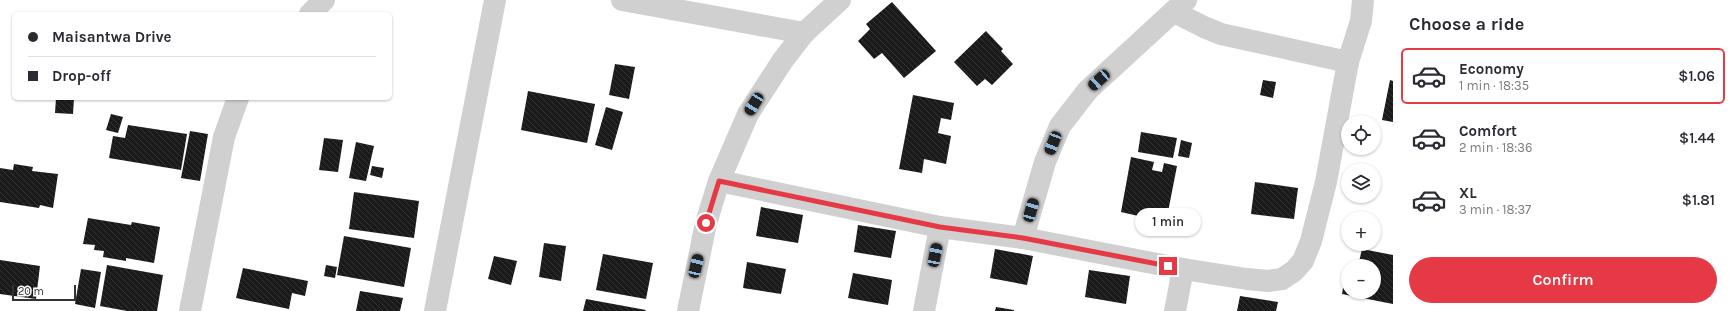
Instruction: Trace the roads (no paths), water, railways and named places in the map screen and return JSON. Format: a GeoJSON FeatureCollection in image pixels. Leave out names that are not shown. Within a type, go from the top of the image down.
{"type":"FeatureCollection","features":[{"type":"Feature","properties":{"kind":"street"},"geometry":{"type":"LineString","coordinates":[[312,12],[324,0]]}},
{"type":"Feature","properties":{"kind":"street"},"geometry":{"type":"LineString","coordinates":[[435,311],[495,0]]}},
{"type":"Feature","properties":{"kind":"street"},"geometry":{"type":"LineString","coordinates":[[622,0],[804,33]]}},
{"type":"Feature","properties":{"kind":"street"},"geometry":{"type":"LineString","coordinates":[[688,311],[706,223],[719,181],[748,114],[783,60],[804,33],[840,0]]}},
{"type":"Feature","properties":{"kind":"street"},"geometry":{"type":"LineString","coordinates":[[719,181],[940,227],[1023,238],[1183,269],[1268,281],[1282,279],[1294,271],[1303,261],[1311,241],[1326,182],[1348,62],[1361,20],[1363,0]]}},
{"type":"Feature","properties":{"kind":"street"},"geometry":{"type":"LineString","coordinates":[[1023,238],[1045,162],[1060,126],[1088,90],[1180,6],[1204,28],[1221,34],[1348,62]]}},
{"type":"Feature","properties":{"kind":"street"},"geometry":{"type":"LineString","coordinates":[[190,311],[224,138],[237,100]]}},
{"type":"Feature","properties":{"kind":"street"},"geometry":{"type":"LineString","coordinates":[[924,311],[940,227]]}},
{"type":"Feature","properties":{"kind":"street"},"geometry":{"type":"LineString","coordinates":[[1176,311],[1183,269]]}}]}
